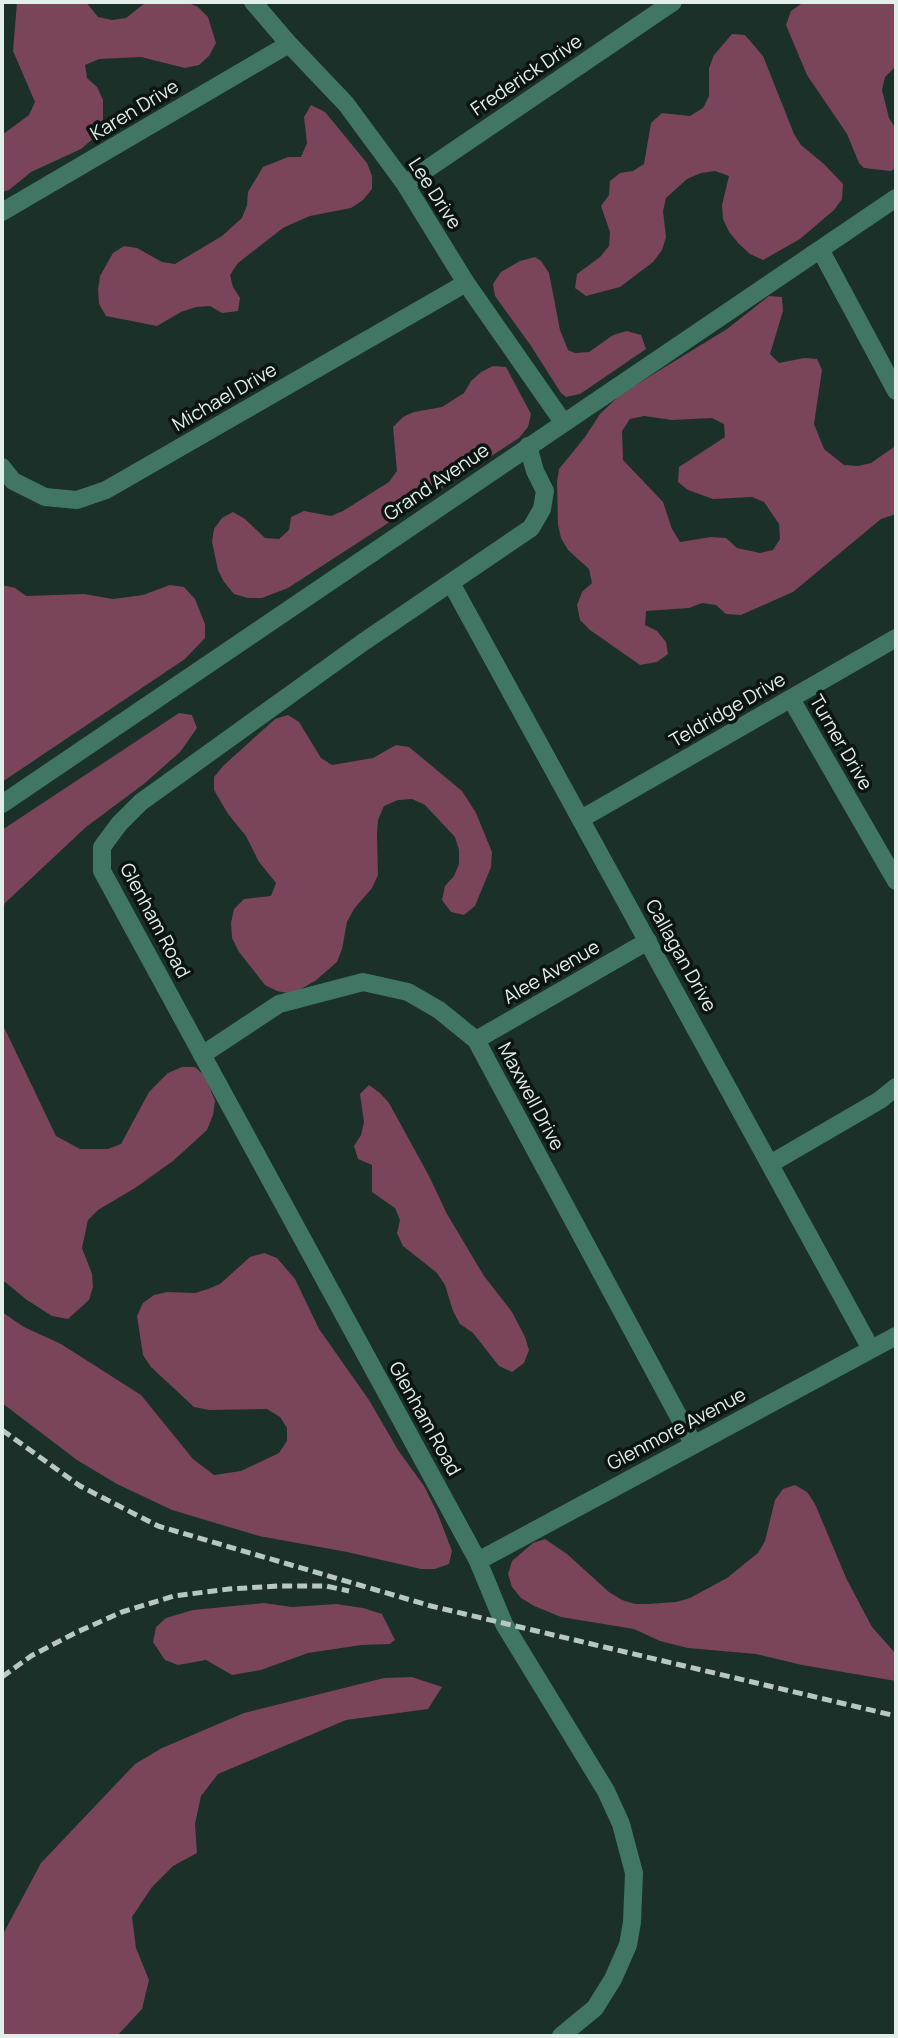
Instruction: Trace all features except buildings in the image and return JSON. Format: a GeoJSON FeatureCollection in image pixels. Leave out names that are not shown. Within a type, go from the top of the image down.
{"type":"FeatureCollection","features":[{"type":"Feature","properties":{"kind":"street","name":"Lee Drive"},"geometry":{"type":"LineString","coordinates":[[253,2],[346,104],[405,184],[466,283],[563,422]]}},
{"type":"Feature","properties":{"kind":"street","name":"Frederick Drive"},"geometry":{"type":"LineString","coordinates":[[405,184],[673,2]]}},
{"type":"Feature","properties":{"kind":"street","name":"Karen Drive"},"geometry":{"type":"LineString","coordinates":[[2,212],[289,44]]}},
{"type":"Feature","properties":{"kind":"street","name":"Grand Avenue"},"geometry":{"type":"LineString","coordinates":[[2,804],[896,198]]}},
{"type":"Feature","properties":{"kind":"street"},"geometry":{"type":"LineString","coordinates":[[821,251],[896,391]]}},
{"type":"Feature","properties":{"kind":"street","name":"Michael Drive"},"geometry":{"type":"LineString","coordinates":[[2,467],[13,481],[45,497],[77,500],[106,490],[466,283]]}},
{"type":"Feature","properties":{"kind":"street","name":"Glenham Road"},"geometry":{"type":"LineString","coordinates":[[528,446],[535,471],[545,491],[542,509],[531,528],[362,643],[141,802],[119,824],[102,847],[102,871],[478,1561],[504,1624],[606,1791],[621,1824],[634,1873],[628,1945],[595,2008],[561,2036]]}},
{"type":"Feature","properties":{"kind":"street","name":"Callagan Drive"},"geometry":{"type":"LineString","coordinates":[[452,583],[871,1349]]}},
{"type":"Feature","properties":{"kind":"street","name":"Teldridge Drive"},"geometry":{"type":"LineString","coordinates":[[581,819],[896,638]]}},
{"type":"Feature","properties":{"kind":"street","name":"Turner Drive"},"geometry":{"type":"LineString","coordinates":[[790,699],[896,881]]}},
{"type":"Feature","properties":{"kind":"street","name":"Alee Avenue"},"geometry":{"type":"LineString","coordinates":[[476,1040],[648,942]]}},
{"type":"Feature","properties":{"kind":"street","name":"Maxwell Drive"},"geometry":{"type":"LineString","coordinates":[[202,1055],[279,1004],[363,982],[408,992],[439,1010],[476,1040],[694,1444]]}},
{"type":"Feature","properties":{"kind":"street"},"geometry":{"type":"LineString","coordinates":[[770,1164],[880,1100],[896,1087]]}},
{"type":"Feature","properties":{"kind":"street","name":"Glenmore Avenue"},"geometry":{"type":"LineString","coordinates":[[478,1561],[896,1336]]}},
{"type":"Feature","properties":{"kind":"shaded area"},"geometry":{"type":"Polygon","coordinates":[[[17,2],[86,2],[98,17],[112,20],[126,18],[146,2],[187,2],[198,7],[208,17],[216,43],[209,56],[199,65],[185,68],[141,57],[99,59],[85,65],[87,78],[97,87],[103,100],[103,130],[81,149],[31,172],[9,190],[2,192],[2,135],[29,115],[35,102],[13,51],[17,2]]]}},
{"type":"Feature","properties":{"kind":"shaded area"},"geometry":{"type":"Polygon","coordinates":[[[804,2],[896,2],[896,66],[885,77],[882,90],[889,118],[896,129],[896,168],[891,171],[864,168],[859,163],[847,134],[807,75],[786,25],[791,11],[804,2]]]}},
{"type":"Feature","properties":{"kind":"shaded area"},"geometry":{"type":"Polygon","coordinates":[[[732,34],[745,35],[763,56],[794,134],[801,145],[843,184],[842,199],[834,210],[800,239],[763,260],[750,254],[739,244],[723,219],[722,205],[729,176],[715,171],[701,173],[687,179],[666,198],[663,211],[666,237],[662,250],[653,262],[620,287],[586,296],[575,288],[577,274],[600,257],[609,246],[610,232],[601,206],[609,195],[610,181],[620,173],[633,171],[644,164],[651,123],[662,113],[690,116],[703,108],[709,96],[709,68],[714,55],[732,34]]]}},
{"type":"Feature","properties":{"kind":"shaded area"},"geometry":{"type":"Polygon","coordinates":[[[311,105],[325,112],[367,163],[372,176],[372,189],[363,200],[351,208],[310,216],[283,228],[238,263],[230,275],[240,298],[238,311],[222,313],[210,306],[196,307],[157,326],[106,316],[99,304],[98,290],[100,276],[113,253],[124,246],[137,248],[162,262],[175,264],[222,236],[242,218],[248,192],[263,167],[288,157],[301,157],[307,143],[304,117],[311,105]]]}},
{"type":"Feature","properties":{"kind":"shaded area"},"geometry":{"type":"Polygon","coordinates":[[[535,257],[549,273],[560,330],[568,350],[575,353],[589,352],[613,335],[627,331],[641,335],[646,349],[580,394],[566,397],[561,393],[495,296],[493,284],[501,272],[520,261],[535,257]]]}},
{"type":"Feature","properties":{"kind":"shaded area"},"geometry":{"type":"Polygon","coordinates":[[[769,296],[782,297],[783,311],[770,354],[779,363],[804,358],[817,359],[822,370],[814,424],[824,449],[844,465],[871,463],[896,448],[896,514],[881,519],[793,592],[741,615],[726,614],[716,605],[702,603],[689,608],[646,611],[645,625],[657,631],[666,642],[668,654],[657,662],[640,665],[580,620],[577,605],[582,592],[592,583],[589,569],[568,550],[561,538],[558,525],[559,469],[600,414],[621,394],[727,329],[769,296]],[[644,416],[630,419],[622,431],[623,460],[663,502],[672,529],[680,542],[711,537],[726,538],[737,548],[760,553],[773,550],[780,539],[779,524],[764,502],[752,497],[713,499],[688,490],[678,482],[679,467],[725,437],[724,424],[712,418],[672,420],[644,416]]]}},
{"type":"Feature","properties":{"kind":"shaded area"},"geometry":{"type":"Polygon","coordinates":[[[493,366],[506,367],[531,414],[528,427],[519,438],[288,588],[262,598],[234,594],[218,570],[212,542],[214,529],[222,518],[233,512],[245,519],[265,538],[279,539],[289,530],[291,517],[304,511],[331,516],[343,511],[389,482],[397,471],[393,427],[403,417],[414,412],[442,407],[464,393],[471,381],[493,366]]]}},
{"type":"Feature","properties":{"kind":"shaded area"},"geometry":{"type":"Polygon","coordinates":[[[2,585],[15,588],[26,596],[84,594],[113,599],[143,595],[170,585],[184,587],[195,599],[205,624],[205,638],[185,659],[2,782],[2,585]]]}},
{"type":"Feature","properties":{"kind":"shaded area"},"geometry":{"type":"Polygon","coordinates":[[[179,713],[192,715],[197,728],[180,752],[145,783],[86,827],[5,903],[2,912],[2,830],[179,713]]]}},
{"type":"Feature","properties":{"kind":"shaded area"},"geometry":{"type":"Polygon","coordinates":[[[288,715],[299,722],[321,758],[332,765],[373,758],[396,745],[409,747],[462,791],[476,813],[492,852],[491,867],[475,906],[464,915],[451,912],[442,900],[445,886],[454,876],[459,864],[455,837],[425,805],[412,799],[398,800],[384,806],[378,820],[378,875],[372,888],[347,922],[337,962],[315,981],[292,994],[265,985],[239,952],[232,938],[234,909],[244,899],[271,896],[276,883],[259,862],[246,836],[228,814],[214,790],[214,777],[223,766],[275,719],[288,715]]]}},
{"type":"Feature","properties":{"kind":"shaded area"},"geometry":{"type":"Polygon","coordinates":[[[2,1023],[56,1136],[80,1149],[108,1149],[121,1144],[149,1092],[168,1073],[182,1067],[195,1067],[205,1076],[215,1101],[207,1130],[173,1161],[98,1210],[88,1220],[82,1248],[92,1274],[93,1287],[89,1300],[68,1319],[52,1316],[5,1282],[2,1283],[2,1023]]]}},
{"type":"Feature","properties":{"kind":"shaded area"},"geometry":{"type":"Polygon","coordinates":[[[369,1085],[389,1103],[447,1214],[484,1276],[512,1312],[525,1337],[529,1350],[524,1363],[512,1372],[499,1366],[473,1333],[460,1324],[445,1285],[437,1273],[403,1246],[397,1233],[400,1220],[395,1208],[372,1192],[372,1165],[358,1159],[354,1146],[361,1135],[364,1122],[360,1094],[369,1085]]]}},
{"type":"Feature","properties":{"kind":"shaded area"},"geometry":{"type":"Polygon","coordinates":[[[264,1253],[277,1258],[295,1279],[319,1329],[424,1486],[452,1551],[449,1564],[435,1569],[421,1569],[259,1536],[172,1510],[117,1484],[77,1460],[2,1403],[2,1312],[24,1327],[61,1344],[141,1395],[193,1459],[214,1475],[241,1471],[279,1453],[287,1441],[287,1428],[280,1417],[267,1409],[209,1410],[194,1407],[151,1367],[143,1355],[137,1316],[143,1303],[154,1295],[167,1292],[195,1293],[208,1289],[220,1284],[250,1257],[264,1253]]]}},
{"type":"Feature","properties":{"kind":"shaded area"},"geometry":{"type":"Polygon","coordinates":[[[795,1485],[807,1492],[815,1504],[847,1580],[872,1627],[896,1654],[896,1681],[756,1654],[688,1648],[660,1641],[634,1629],[561,1617],[534,1606],[521,1598],[512,1587],[508,1574],[512,1561],[533,1543],[545,1539],[622,1600],[648,1604],[690,1598],[727,1578],[758,1553],[765,1541],[775,1500],[783,1489],[795,1485]]]}},
{"type":"Feature","properties":{"kind":"shaded area"},"geometry":{"type":"Polygon","coordinates":[[[264,1603],[292,1607],[336,1604],[363,1608],[382,1614],[395,1640],[390,1644],[361,1645],[308,1653],[261,1670],[232,1675],[206,1660],[178,1665],[165,1660],[153,1642],[156,1627],[166,1618],[193,1610],[264,1603]]]}},
{"type":"Feature","properties":{"kind":"shaded area"},"geometry":{"type":"Polygon","coordinates":[[[412,1677],[442,1687],[428,1709],[346,1720],[218,1774],[201,1796],[195,1824],[197,1853],[173,1866],[152,1887],[132,1917],[136,1948],[149,1980],[142,2009],[117,2036],[2,2036],[2,1936],[41,1863],[135,1764],[162,1748],[244,1713],[384,1678],[412,1677]]]}},
{"type":"Feature","properties":{"kind":"railway"},"geometry":{"type":"LineString","coordinates":[[2,1430],[80,1486],[158,1526],[431,1606],[896,1716]]}},
{"type":"Feature","properties":{"kind":"railway"},"geometry":{"type":"LineString","coordinates":[[2,1677],[31,1656],[75,1633],[122,1612],[174,1596],[279,1586],[326,1586],[349,1591]]}}]}
